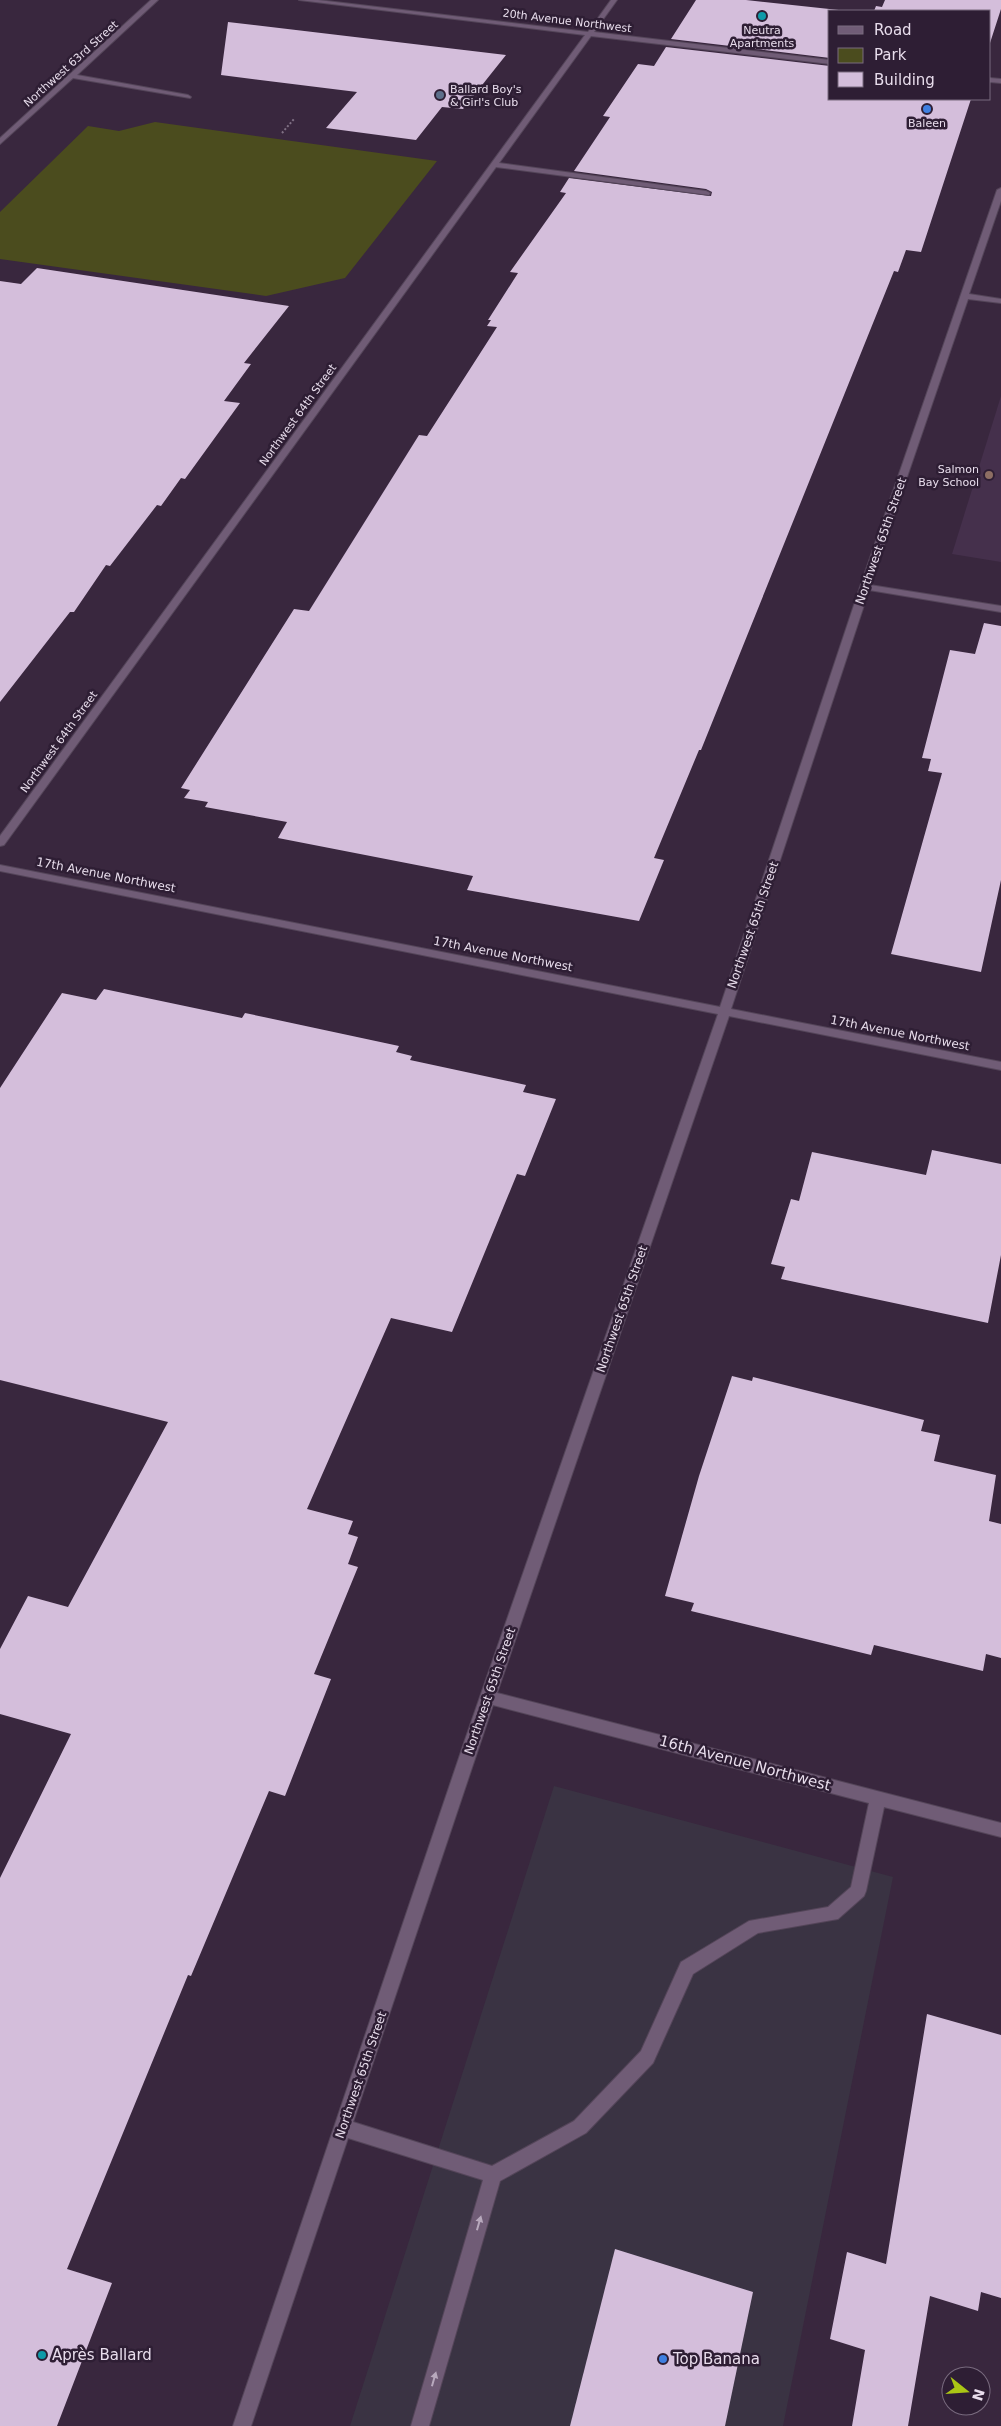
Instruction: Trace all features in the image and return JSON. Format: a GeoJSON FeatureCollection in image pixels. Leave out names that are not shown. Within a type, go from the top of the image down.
{"type":"FeatureCollection","features":[{"type":"Feature","properties":{"kind":"street","name":"Northwest 63rd Street"},"geometry":{"type":"LineString","coordinates":[[0,142],[155,0]]}},
{"type":"Feature","properties":{"kind":"street","name":"20th Avenue Northwest"},"geometry":{"type":"LineString","coordinates":[[302,0],[828,62]]}},
{"type":"Feature","properties":{"kind":"street","name":"Northwest 64th Street"},"geometry":{"type":"LineString","coordinates":[[0,843],[614,0]]}},
{"type":"Feature","properties":{"kind":"street"},"geometry":{"type":"LineString","coordinates":[[72,76],[188,97]]}},
{"type":"Feature","properties":{"kind":"street"},"geometry":{"type":"LineString","coordinates":[[494,166],[706,193]]}},
{"type":"Feature","properties":{"kind":"street","name":"Northwest 65th Street"},"geometry":{"type":"LineString","coordinates":[[242,2426],[488,1696],[724,1012],[1001,190]]}},
{"type":"Feature","properties":{"kind":"street"},"geometry":{"type":"LineString","coordinates":[[965,296],[1001,301]]}},
{"type":"Feature","properties":{"kind":"street"},"geometry":{"type":"LineString","coordinates":[[866,587],[1001,609]]}},
{"type":"Feature","properties":{"kind":"street","name":"17th Avenue Northwest"},"geometry":{"type":"LineString","coordinates":[[0,868],[1001,1066]]}},
{"type":"Feature","properties":{"kind":"street","name":"16th Avenue Northwest"},"geometry":{"type":"LineString","coordinates":[[488,1696],[1001,1830]]}},
{"type":"Feature","properties":{"kind":"street"},"geometry":{"type":"LineString","coordinates":[[420,2426],[493,2175],[580,2127],[647,2057],[687,1968],[755,1926],[832,1914],[858,1891],[878,1798]]}},
{"type":"Feature","properties":{"kind":"street"},"geometry":{"type":"LineString","coordinates":[[344,2128],[493,2175]]}},
{"type":"Feature","properties":{"kind":"path"},"geometry":{"type":"LineString","coordinates":[[282,133],[294,119]]}},
{"type":"Feature","properties":{"kind":"shaded area","name":"Salmon Bay School"},"geometry":{"type":"Polygon","coordinates":[[[1001,396],[1001,562],[952,554],[1001,396]]]}},
{"type":"Feature","properties":{"kind":"shaded area"},"geometry":{"type":"Polygon","coordinates":[[[554,1786],[893,1877],[783,2426],[350,2426],[554,1786]]]}},
{"type":"Feature","properties":{"kind":"green space"},"geometry":{"type":"Polygon","coordinates":[[[155,122],[437,161],[345,278],[266,296],[0,259],[0,212],[88,126],[119,131],[155,122]]]}},
{"type":"Feature","properties":{"kind":"building"},"geometry":{"type":"Polygon","coordinates":[[[696,0],[746,0],[839,10],[828,10],[828,58],[671,39],[696,0]]]}},
{"type":"Feature","properties":{"kind":"building"},"geometry":{"type":"Polygon","coordinates":[[[885,0],[1001,0],[1001,9],[991,40],[991,10],[874,10],[876,6],[882,7],[885,0]]]}},
{"type":"Feature","properties":{"kind":"building"},"geometry":{"type":"Polygon","coordinates":[[[228,22],[506,55],[463,109],[442,107],[416,140],[326,128],[357,92],[221,75],[228,22]]]}},
{"type":"Feature","properties":{"kind":"building"},"geometry":{"type":"Polygon","coordinates":[[[666,47],[828,66],[828,100],[971,100],[921,252],[906,250],[898,272],[894,271],[701,750],[699,750],[654,858],[664,860],[639,921],[467,890],[473,876],[278,838],[287,822],[205,807],[208,802],[184,798],[190,790],[181,788],[294,609],[309,611],[419,435],[427,436],[497,327],[487,326],[491,320],[488,320],[518,273],[510,272],[566,193],[560,192],[569,178],[711,196],[712,192],[706,189],[574,171],[610,117],[603,116],[638,64],[654,66],[666,47]]]}},
{"type":"Feature","properties":{"kind":"building"},"geometry":{"type":"Polygon","coordinates":[[[37,268],[289,306],[244,363],[251,364],[224,401],[240,403],[185,479],[181,478],[161,506],[157,505],[110,566],[106,565],[74,612],[70,612],[0,702],[0,281],[21,284],[37,268]]]}},
{"type":"Feature","properties":{"kind":"building"},"geometry":{"type":"Polygon","coordinates":[[[984,623],[1001,626],[1001,880],[981,972],[891,954],[942,773],[928,771],[931,759],[922,758],[950,650],[975,654],[984,623]]]}},
{"type":"Feature","properties":{"kind":"building"},"geometry":{"type":"Polygon","coordinates":[[[104,989],[242,1018],[245,1013],[399,1046],[396,1052],[412,1056],[410,1060],[526,1085],[523,1092],[556,1099],[525,1176],[517,1174],[452,1332],[391,1318],[307,1509],[353,1521],[348,1534],[358,1537],[348,1564],[358,1567],[314,1674],[331,1679],[285,1796],[269,1791],[191,1976],[188,1975],[67,2269],[112,2283],[57,2426],[0,2426],[0,1878],[71,1734],[0,1714],[0,1649],[28,1596],[68,1607],[168,1422],[0,1380],[0,1088],[62,993],[96,1000],[104,989]]]}},
{"type":"Feature","properties":{"kind":"building"},"geometry":{"type":"Polygon","coordinates":[[[932,1150],[1001,1164],[1001,1255],[988,1323],[781,1279],[785,1267],[771,1264],[791,1199],[799,1201],[812,1152],[926,1175],[932,1150]]]}},
{"type":"Feature","properties":{"kind":"building"},"geometry":{"type":"Polygon","coordinates":[[[732,1376],[752,1381],[753,1377],[924,1420],[921,1431],[940,1435],[934,1461],[996,1475],[989,1521],[1001,1524],[1001,1658],[986,1654],[983,1671],[874,1645],[871,1655],[691,1611],[694,1603],[665,1596],[699,1476],[732,1376]]]}},
{"type":"Feature","properties":{"kind":"building"},"geometry":{"type":"Polygon","coordinates":[[[927,2014],[1001,2035],[1001,2298],[981,2292],[978,2311],[930,2296],[908,2426],[852,2426],[865,2350],[830,2339],[847,2252],[886,2264],[927,2014]]]}},
{"type":"Feature","properties":{"kind":"building","name":"Top Banana"},"geometry":{"type":"Polygon","coordinates":[[[615,2249],[753,2292],[725,2426],[570,2426],[615,2249]]]}},
{"type":"Feature","properties":{"kind":"place","name":"Neutra Apartments"},"geometry":{"type":"Point","coordinates":[762,16]}},
{"type":"Feature","properties":{"kind":"place","name":"Ballard Boy's & Girl's Club"},"geometry":{"type":"Point","coordinates":[440,95]}},
{"type":"Feature","properties":{"kind":"place","name":"Baleen"},"geometry":{"type":"Point","coordinates":[927,109]}},
{"type":"Feature","properties":{"kind":"place","name":"Salmon Bay School"},"geometry":{"type":"Point","coordinates":[989,475]}},
{"type":"Feature","properties":{"kind":"place","name":"Après Ballard"},"geometry":{"type":"Point","coordinates":[42,2355]}},
{"type":"Feature","properties":{"kind":"place","name":"Top Banana"},"geometry":{"type":"Point","coordinates":[663,2359]}}]}
